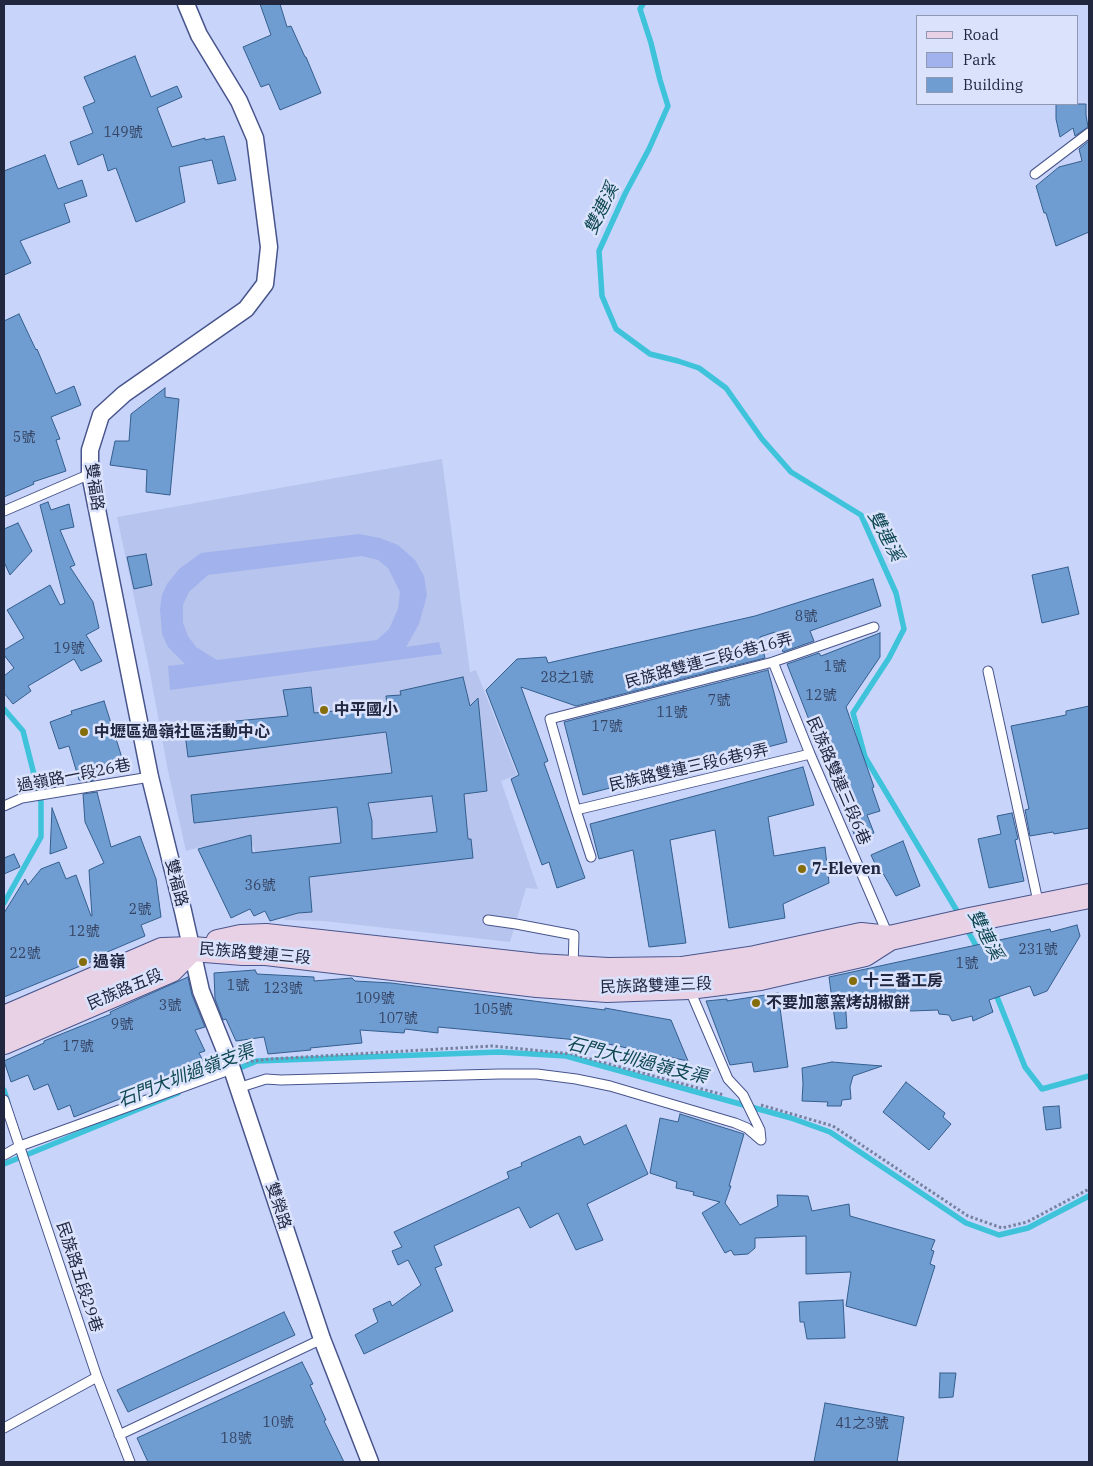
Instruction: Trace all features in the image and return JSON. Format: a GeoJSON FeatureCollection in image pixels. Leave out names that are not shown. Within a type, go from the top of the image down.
{"type":"FeatureCollection","features":[{"type":"Feature","properties":{"kind":"main road","name":"民族路雙連三段"},"geometry":{"type":"LineString","coordinates":[[192,949],[241,937],[266,936],[529,965],[572,978],[608,970],[685,978],[755,958],[861,935],[890,938],[1089,896]]}},
{"type":"Feature","properties":{"kind":"main road","name":"民族路五段"},"geometry":{"type":"LineString","coordinates":[[4,1018],[162,950],[192,949]]}},
{"type":"Feature","properties":{"kind":"main road","name":"民族路五段"},"geometry":{"type":"LineString","coordinates":[[4,1042],[171,970],[192,949]]}},
{"type":"Feature","properties":{"kind":"street","name":"雙福路"},"geometry":{"type":"LineString","coordinates":[[186,4],[199,35],[239,101],[255,138],[269,247],[265,284],[246,308],[124,394],[101,415],[90,450],[90,474],[150,777],[192,949]]}},
{"type":"Feature","properties":{"kind":"street","name":"雙榮路"},"geometry":{"type":"LineString","coordinates":[[192,949],[201,991],[232,1069],[322,1339],[370,1462]]}},
{"type":"Feature","properties":{"kind":"lane"},"geometry":{"type":"LineString","coordinates":[[1035,174],[1089,132]]}},
{"type":"Feature","properties":{"kind":"lane"},"geometry":{"type":"LineString","coordinates":[[4,511],[90,474]]}},
{"type":"Feature","properties":{"kind":"lane","name":"民族路雙連三段6巷16弄"},"geometry":{"type":"LineString","coordinates":[[576,810],[550,719],[773,662],[874,627]]}},
{"type":"Feature","properties":{"kind":"lane","name":"民族路雙連三段6巷"},"geometry":{"type":"LineString","coordinates":[[773,662],[810,754],[890,938]]}},
{"type":"Feature","properties":{"kind":"lane"},"geometry":{"type":"LineString","coordinates":[[988,671],[1039,906]]}},
{"type":"Feature","properties":{"kind":"lane","name":"民族路雙連三段6巷9弄"},"geometry":{"type":"LineString","coordinates":[[576,810],[810,754]]}},
{"type":"Feature","properties":{"kind":"lane","name":"過嶺路一段26巷"},"geometry":{"type":"LineString","coordinates":[[4,806],[22,798],[150,777]]}},
{"type":"Feature","properties":{"kind":"lane"},"geometry":{"type":"LineString","coordinates":[[576,810],[591,857]]}},
{"type":"Feature","properties":{"kind":"lane"},"geometry":{"type":"LineString","coordinates":[[488,920],[574,935],[572,978]]}},
{"type":"Feature","properties":{"kind":"lane"},"geometry":{"type":"LineString","coordinates":[[238,1088],[266,1079],[537,1074],[610,1086],[672,1104],[735,1123],[747,1128],[761,1140],[760,1130],[746,1100],[728,1078],[685,978]]}},
{"type":"Feature","properties":{"kind":"lane"},"geometry":{"type":"LineString","coordinates":[[4,1155],[20,1146],[232,1069]]}},
{"type":"Feature","properties":{"kind":"lane","name":"民族路五段29巷"},"geometry":{"type":"LineString","coordinates":[[4,1100],[96,1377],[130,1462]]}},
{"type":"Feature","properties":{"kind":"lane"},"geometry":{"type":"LineString","coordinates":[[119,1435],[322,1339]]}},
{"type":"Feature","properties":{"kind":"lane"},"geometry":{"type":"LineString","coordinates":[[4,1428],[96,1377]]}},
{"type":"Feature","properties":{"kind":"path"},"geometry":{"type":"LineString","coordinates":[[746,1100],[833,1126],[968,1216],[1002,1228],[1027,1222],[1089,1189]]}},
{"type":"Feature","properties":{"kind":"shaded area","name":"中平國小"},"geometry":{"type":"Polygon","coordinates":[[[442,459],[470,672],[476,670],[517,775],[501,781],[538,889],[526,888],[510,942],[324,921],[285,920],[252,844],[201,847],[186,851],[117,517],[442,459]]]}},
{"type":"Feature","properties":{"kind":"green space"},"geometry":{"type":"Polygon","coordinates":[[[359,534],[380,538],[398,545],[415,560],[424,576],[427,595],[419,624],[406,647],[439,642],[442,654],[170,690],[168,666],[185,664],[168,647],[162,634],[160,609],[162,595],[167,584],[179,569],[201,553],[359,534]],[[362,556],[208,575],[189,592],[183,605],[183,623],[188,636],[196,647],[217,660],[377,640],[389,629],[398,609],[400,592],[388,568],[378,560],[362,556]]]}},
{"type":"Feature","properties":{"kind":"building"},"geometry":{"type":"Polygon","coordinates":[[[260,4],[280,4],[287,27],[291,26],[321,93],[280,110],[269,84],[261,87],[243,47],[271,35],[260,4]]]}},
{"type":"Feature","properties":{"kind":"building"},"geometry":{"type":"Polygon","coordinates":[[[135,56],[151,97],[177,86],[182,97],[157,108],[172,147],[205,138],[205,140],[224,136],[236,180],[218,184],[212,160],[179,167],[185,202],[136,222],[116,168],[108,171],[103,154],[78,165],[70,142],[93,133],[83,107],[95,102],[84,77],[135,56]]]}},
{"type":"Feature","properties":{"kind":"building"},"geometry":{"type":"Polygon","coordinates":[[[1086,104],[1088,127],[1075,136],[1073,128],[1060,137],[1056,119],[1056,105],[1086,104]]]}},
{"type":"Feature","properties":{"kind":"building"},"geometry":{"type":"Polygon","coordinates":[[[1089,141],[1089,232],[1056,246],[1036,186],[1059,167],[1082,161],[1079,149],[1089,141]]]}},
{"type":"Feature","properties":{"kind":"building"},"geometry":{"type":"Polygon","coordinates":[[[45,155],[58,189],[82,180],[87,196],[64,204],[70,222],[20,241],[31,263],[4,275],[4,171],[45,155]]]}},
{"type":"Feature","properties":{"kind":"building"},"geometry":{"type":"Polygon","coordinates":[[[19,314],[37,349],[56,394],[74,386],[81,405],[51,417],[60,439],[56,440],[66,471],[33,482],[34,484],[4,497],[4,321],[19,314]]]}},
{"type":"Feature","properties":{"kind":"building"},"geometry":{"type":"Polygon","coordinates":[[[165,388],[165,397],[179,399],[170,495],[146,492],[147,470],[110,465],[115,441],[129,441],[131,414],[165,388]]]}},
{"type":"Feature","properties":{"kind":"building"},"geometry":{"type":"Polygon","coordinates":[[[48,502],[51,510],[69,504],[74,527],[60,530],[75,565],[70,567],[93,602],[99,628],[86,635],[102,661],[81,671],[74,659],[28,686],[31,691],[13,704],[4,693],[4,676],[14,668],[4,655],[4,650],[24,638],[7,610],[50,585],[60,605],[65,603],[40,505],[48,502]]]}},
{"type":"Feature","properties":{"kind":"building"},"geometry":{"type":"Polygon","coordinates":[[[18,523],[32,551],[10,575],[4,562],[4,529],[18,523]]]}},
{"type":"Feature","properties":{"kind":"building"},"geometry":{"type":"Polygon","coordinates":[[[146,554],[152,585],[134,589],[127,557],[146,554]]]}},
{"type":"Feature","properties":{"kind":"building"},"geometry":{"type":"Polygon","coordinates":[[[1068,567],[1079,614],[1042,623],[1032,575],[1068,567]]]}},
{"type":"Feature","properties":{"kind":"building"},"geometry":{"type":"Polygon","coordinates":[[[873,579],[881,606],[810,631],[814,641],[783,652],[775,632],[760,637],[765,658],[576,706],[521,687],[548,761],[544,763],[585,878],[557,888],[549,862],[542,865],[511,779],[519,775],[486,690],[517,659],[546,657],[548,663],[755,616],[873,579]]]}},
{"type":"Feature","properties":{"kind":"building"},"geometry":{"type":"Polygon","coordinates":[[[880,633],[880,657],[846,707],[874,787],[872,788],[880,811],[867,815],[874,833],[856,839],[787,664],[819,653],[821,656],[880,633]]]}},
{"type":"Feature","properties":{"kind":"building"},"geometry":{"type":"Polygon","coordinates":[[[768,670],[787,742],[583,795],[564,722],[768,670]]]}},
{"type":"Feature","properties":{"kind":"building"},"geometry":{"type":"Polygon","coordinates":[[[463,677],[470,706],[478,698],[487,791],[464,794],[468,839],[471,839],[473,858],[309,877],[312,912],[298,913],[270,921],[265,911],[254,916],[250,909],[231,918],[198,849],[251,835],[252,853],[341,843],[337,807],[194,823],[191,795],[392,773],[386,732],[188,757],[184,726],[288,716],[283,690],[311,687],[314,713],[387,706],[386,696],[401,695],[400,691],[463,677]],[[432,796],[368,803],[372,821],[372,839],[437,832],[432,796]]]}},
{"type":"Feature","properties":{"kind":"building","name":"中壢區過嶺社區活動中心"},"geometry":{"type":"Polygon","coordinates":[[[104,701],[123,761],[123,767],[93,777],[94,780],[83,782],[79,780],[69,746],[59,749],[50,722],[72,714],[71,711],[104,701]]]}},
{"type":"Feature","properties":{"kind":"building"},"geometry":{"type":"Polygon","coordinates":[[[1089,706],[1089,828],[1030,836],[1025,810],[1029,809],[1011,726],[1066,715],[1066,711],[1089,706]]]}},
{"type":"Feature","properties":{"kind":"building"},"geometry":{"type":"Polygon","coordinates":[[[803,767],[814,805],[768,817],[774,856],[825,847],[829,883],[783,904],[785,918],[729,928],[715,830],[670,840],[686,943],[649,947],[633,850],[599,859],[590,824],[803,767]]]}},
{"type":"Feature","properties":{"kind":"building"},"geometry":{"type":"Polygon","coordinates":[[[97,792],[111,847],[140,836],[156,879],[161,917],[141,925],[145,936],[105,953],[105,956],[4,997],[4,913],[25,879],[28,885],[41,869],[59,862],[66,879],[76,875],[92,916],[89,870],[104,863],[85,822],[83,794],[97,792]]]}},
{"type":"Feature","properties":{"kind":"building"},"geometry":{"type":"Polygon","coordinates":[[[52,808],[67,848],[50,854],[52,808]]]}},
{"type":"Feature","properties":{"kind":"building"},"geometry":{"type":"Polygon","coordinates":[[[1012,813],[1018,839],[1015,840],[1024,881],[989,888],[978,839],[1001,834],[997,816],[1012,813]]]}},
{"type":"Feature","properties":{"kind":"building"},"geometry":{"type":"Polygon","coordinates":[[[903,841],[920,886],[896,896],[880,868],[877,868],[871,855],[903,841]]]}},
{"type":"Feature","properties":{"kind":"building"},"geometry":{"type":"Polygon","coordinates":[[[14,854],[20,867],[4,874],[4,858],[14,854]]]}},
{"type":"Feature","properties":{"kind":"building"},"geometry":{"type":"Polygon","coordinates":[[[1077,925],[1080,936],[1047,991],[1034,996],[1030,986],[989,1000],[993,1012],[973,1021],[972,1016],[952,1021],[949,1015],[939,1014],[938,1010],[911,1011],[882,1002],[877,1003],[876,999],[845,998],[847,1028],[836,1029],[829,977],[1050,929],[1051,932],[1077,925]]]}},
{"type":"Feature","properties":{"kind":"building"},"geometry":{"type":"Polygon","coordinates":[[[255,970],[257,974],[314,977],[314,981],[352,978],[355,981],[391,983],[605,1010],[605,1008],[671,1020],[688,1061],[599,1042],[438,1027],[438,1033],[405,1029],[404,1033],[360,1030],[362,1043],[268,1054],[264,1037],[236,1041],[226,1019],[223,1020],[215,999],[214,973],[255,970]]]}},
{"type":"Feature","properties":{"kind":"building"},"geometry":{"type":"Polygon","coordinates":[[[188,977],[192,995],[205,1027],[195,1030],[205,1051],[199,1053],[203,1061],[132,1094],[74,1117],[70,1105],[58,1110],[48,1084],[34,1090],[28,1075],[11,1082],[4,1061],[44,1043],[44,1041],[111,1014],[110,1012],[188,977]]]}},
{"type":"Feature","properties":{"kind":"building"},"geometry":{"type":"Polygon","coordinates":[[[778,993],[788,1067],[754,1072],[752,1062],[730,1065],[706,1001],[727,999],[727,1001],[778,993]]]}},
{"type":"Feature","properties":{"kind":"building"},"geometry":{"type":"Polygon","coordinates":[[[832,1062],[882,1066],[853,1076],[850,1087],[851,1099],[842,1100],[841,1106],[827,1106],[828,1102],[802,1101],[802,1068],[832,1062]]]}},
{"type":"Feature","properties":{"kind":"building"},"geometry":{"type":"Polygon","coordinates":[[[906,1082],[945,1113],[943,1117],[951,1124],[929,1150],[883,1112],[906,1082]]]}},
{"type":"Feature","properties":{"kind":"building"},"geometry":{"type":"Polygon","coordinates":[[[1059,1106],[1061,1128],[1046,1130],[1043,1107],[1059,1106]]]}},
{"type":"Feature","properties":{"kind":"building"},"geometry":{"type":"Polygon","coordinates":[[[680,1114],[744,1134],[725,1203],[740,1225],[778,1206],[777,1195],[808,1196],[812,1211],[849,1204],[850,1216],[935,1240],[931,1250],[934,1251],[930,1264],[935,1266],[916,1326],[846,1306],[851,1272],[806,1274],[806,1236],[755,1238],[755,1248],[748,1254],[734,1255],[731,1250],[725,1253],[702,1213],[720,1202],[693,1195],[694,1192],[676,1188],[677,1182],[650,1173],[660,1118],[678,1122],[680,1114]]]}},
{"type":"Feature","properties":{"kind":"building"},"geometry":{"type":"Polygon","coordinates":[[[626,1125],[648,1174],[587,1204],[603,1240],[576,1250],[558,1213],[530,1228],[519,1207],[434,1246],[442,1265],[435,1268],[453,1311],[364,1354],[355,1335],[378,1322],[373,1309],[390,1301],[392,1306],[421,1285],[408,1260],[398,1265],[392,1251],[402,1247],[394,1232],[509,1178],[507,1172],[522,1166],[521,1163],[580,1136],[584,1145],[626,1125]]]}},
{"type":"Feature","properties":{"kind":"building"},"geometry":{"type":"Polygon","coordinates":[[[843,1300],[845,1338],[807,1339],[804,1322],[800,1322],[799,1302],[843,1300]]]}},
{"type":"Feature","properties":{"kind":"building"},"geometry":{"type":"Polygon","coordinates":[[[284,1312],[295,1335],[128,1412],[117,1390],[284,1312]]]}},
{"type":"Feature","properties":{"kind":"building"},"geometry":{"type":"Polygon","coordinates":[[[302,1362],[313,1384],[310,1385],[326,1420],[324,1421],[344,1462],[148,1462],[137,1438],[302,1362]]]}},
{"type":"Feature","properties":{"kind":"building"},"geometry":{"type":"Polygon","coordinates":[[[940,1373],[956,1373],[953,1397],[939,1398],[940,1373]]]}},
{"type":"Feature","properties":{"kind":"building"},"geometry":{"type":"Polygon","coordinates":[[[825,1403],[904,1417],[897,1462],[814,1462],[825,1403]]]}},
{"type":"Feature","properties":{"kind":"waterway","name":"雙連溪"},"geometry":{"type":"LineString","coordinates":[[643,4],[640,9],[668,106],[599,251],[602,296],[616,329],[650,354],[699,368],[726,388],[762,439],[791,472],[861,515],[896,593],[904,629],[889,658],[853,713],[865,757],[960,916]]}},
{"type":"Feature","properties":{"kind":"waterway"},"geometry":{"type":"LineString","coordinates":[[4,709],[23,731],[41,802],[41,837],[4,903]]}},
{"type":"Feature","properties":{"kind":"waterway","name":"雙連溪"},"geometry":{"type":"LineString","coordinates":[[965,926],[979,951]]}},
{"type":"Feature","properties":{"kind":"waterway","name":"雙連溪"},"geometry":{"type":"LineString","coordinates":[[995,992],[1025,1067],[1042,1089],[1089,1076]]}},
{"type":"Feature","properties":{"kind":"waterway","name":"石門大圳過嶺支渠"},"geometry":{"type":"LineString","coordinates":[[235,1070],[257,1061],[499,1052],[566,1056],[791,1118],[830,1132],[966,1223],[999,1235],[1028,1228],[1089,1196]]}},
{"type":"Feature","properties":{"kind":"waterway"},"geometry":{"type":"LineString","coordinates":[[4,1090],[8,1103]]}},
{"type":"Feature","properties":{"kind":"waterway","name":"石門大圳過嶺支渠"},"geometry":{"type":"LineString","coordinates":[[4,1164],[178,1093]]}},
{"type":"Feature","properties":{"kind":"place","name":"中平國小"},"geometry":{"type":"Point","coordinates":[324,710]}},
{"type":"Feature","properties":{"kind":"place","name":"中壢區過嶺社區活動中心"},"geometry":{"type":"Point","coordinates":[84,732]}},
{"type":"Feature","properties":{"kind":"place","name":"7-Eleven"},"geometry":{"type":"Point","coordinates":[802,869]}},
{"type":"Feature","properties":{"kind":"place","name":"過嶺"},"geometry":{"type":"Point","coordinates":[83,962]}},
{"type":"Feature","properties":{"kind":"place","name":"十三番工房"},"geometry":{"type":"Point","coordinates":[853,981]}},
{"type":"Feature","properties":{"kind":"place","name":"不要加蔥窯烤胡椒餅"},"geometry":{"type":"Point","coordinates":[756,1003]}}]}
